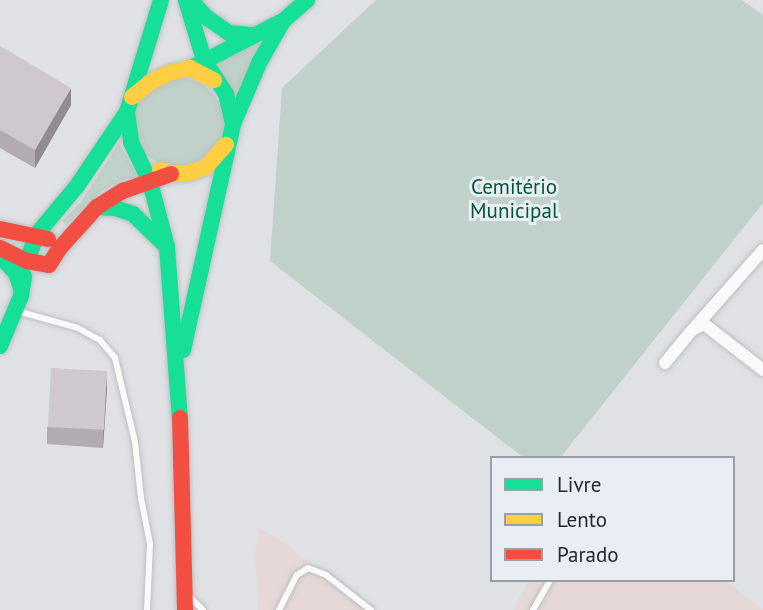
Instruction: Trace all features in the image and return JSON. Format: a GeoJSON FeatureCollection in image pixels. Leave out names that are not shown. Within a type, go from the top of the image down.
{"type":"FeatureCollection","features":[{"type":"Feature","properties":{"kind":"main road"},"geometry":{"type":"LineString","coordinates":[[161,0],[130,104],[131,142],[150,183],[167,247],[179,371],[185,610]]}},
{"type":"Feature","properties":{"kind":"main road"},"geometry":{"type":"LineString","coordinates":[[186,0],[197,64],[226,94],[233,124]]}},
{"type":"Feature","properties":{"kind":"main road"},"geometry":{"type":"LineString","coordinates":[[191,0],[206,17],[229,33],[254,35]]}},
{"type":"Feature","properties":{"kind":"main road"},"geometry":{"type":"LineString","coordinates":[[0,345],[19,298],[27,261],[37,234],[77,186],[130,104],[149,83],[197,64],[283,21],[307,0]]}},
{"type":"Feature","properties":{"kind":"main road"},"geometry":{"type":"LineString","coordinates":[[179,371],[233,124],[259,63],[283,21]]}},
{"type":"Feature","properties":{"kind":"main road"},"geometry":{"type":"LineString","coordinates":[[131,142],[141,157],[155,168],[171,174]]}},
{"type":"Feature","properties":{"kind":"main road"},"geometry":{"type":"LineString","coordinates":[[19,298],[97,207],[123,191],[171,174],[189,173],[206,167],[219,156],[229,142]]}},
{"type":"Feature","properties":{"kind":"main road"},"geometry":{"type":"LineString","coordinates":[[97,207],[115,208],[133,214],[167,247]]}},
{"type":"Feature","properties":{"kind":"main road"},"geometry":{"type":"LineString","coordinates":[[0,229],[37,234],[46,237],[60,248]]}},
{"type":"Feature","properties":{"kind":"main road"},"geometry":{"type":"LineString","coordinates":[[0,248],[27,261],[49,265]]}},
{"type":"Feature","properties":{"kind":"main road"},"geometry":{"type":"LineString","coordinates":[[0,256],[16,273],[19,298]]}},
{"type":"Feature","properties":{"kind":"street"},"geometry":{"type":"LineString","coordinates":[[664,363],[763,250]]}},
{"type":"Feature","properties":{"kind":"street"},"geometry":{"type":"LineString","coordinates":[[695,328],[708,325],[763,370]]}},
{"type":"Feature","properties":{"kind":"lane"},"geometry":{"type":"LineString","coordinates":[[19,298],[100,341],[115,358],[135,442],[141,498],[150,544],[147,610]]}},
{"type":"Feature","properties":{"kind":"lane"},"geometry":{"type":"LineString","coordinates":[[279,610],[297,575],[308,568],[326,575],[371,610]]}},
{"type":"Feature","properties":{"kind":"lane"},"geometry":{"type":"LineString","coordinates":[[533,610],[549,582]]}},
{"type":"Feature","properties":{"kind":"lane"},"geometry":{"type":"LineString","coordinates":[[184,592],[203,610]]}},
{"type":"Feature","properties":{"kind":"shaded area"},"geometry":{"type":"Polygon","coordinates":[[[259,528],[286,544],[365,610],[258,610],[255,553],[259,528]]]}},
{"type":"Feature","properties":{"kind":"shaded area"},"geometry":{"type":"Polygon","coordinates":[[[528,582],[727,582],[763,610],[513,610],[528,582]]]}},
{"type":"Feature","properties":{"kind":"green space","name":"Cemitério Municipal"},"geometry":{"type":"Polygon","coordinates":[[[376,0],[742,0],[763,15],[763,203],[562,456],[521,456],[270,261],[282,88],[376,0]]]}},
{"type":"Feature","properties":{"kind":"green space"},"geometry":{"type":"Polygon","coordinates":[[[265,35],[232,100],[214,63],[265,35]]]}},
{"type":"Feature","properties":{"kind":"green space"},"geometry":{"type":"Polygon","coordinates":[[[179,78],[196,82],[211,91],[220,106],[224,123],[220,140],[211,155],[196,164],[179,168],[162,164],[147,155],[138,140],[134,123],[138,106],[147,91],[162,82],[179,78]]]}},
{"type":"Feature","properties":{"kind":"green space"},"geometry":{"type":"Polygon","coordinates":[[[119,143],[138,177],[123,180],[102,191],[66,225],[62,221],[82,200],[119,143]]]}},
{"type":"Feature","properties":{"kind":"building"},"geometry":{"type":"Polygon","coordinates":[[[0,46],[71,88],[35,150],[0,130],[0,46]]]}},
{"type":"Feature","properties":{"kind":"building"},"geometry":{"type":"Polygon","coordinates":[[[51,368],[107,371],[104,430],[48,427],[51,368]]]}},
{"type":"Feature","properties":{"kind":"traffic: fast"},"geometry":{"type":"LineString","coordinates":[[27,261],[37,234],[77,186],[127,112],[161,0]]}},
{"type":"Feature","properties":{"kind":"traffic: fast"},"geometry":{"type":"LineString","coordinates":[[183,350],[233,124],[226,94],[204,60],[186,0]]}},
{"type":"Feature","properties":{"kind":"traffic: fast"},"geometry":{"type":"LineString","coordinates":[[191,0],[206,17],[229,33],[254,35]]}},
{"type":"Feature","properties":{"kind":"traffic: fast"},"geometry":{"type":"LineString","coordinates":[[193,67],[283,21],[307,0]]}},
{"type":"Feature","properties":{"kind":"traffic: fast"},"geometry":{"type":"LineString","coordinates":[[233,124],[259,63],[283,21]]}},
{"type":"Feature","properties":{"kind":"traffic: fast"},"geometry":{"type":"LineString","coordinates":[[127,112],[131,142],[150,182],[167,247],[180,418]]}},
{"type":"Feature","properties":{"kind":"traffic: fast"},"geometry":{"type":"LineString","coordinates":[[97,207],[115,208],[133,214],[166,246]]}},
{"type":"Feature","properties":{"kind":"traffic: fast"},"geometry":{"type":"LineString","coordinates":[[0,256],[16,273],[21,288]]}},
{"type":"Feature","properties":{"kind":"traffic: fast"},"geometry":{"type":"LineString","coordinates":[[0,346],[21,296],[24,276]]}},
{"type":"Feature","properties":{"kind":"traffic: slow"},"geometry":{"type":"LineString","coordinates":[[132,97],[149,83],[169,73],[190,68],[214,80]]}},
{"type":"Feature","properties":{"kind":"traffic: slow"},"geometry":{"type":"LineString","coordinates":[[160,170],[171,174],[189,173],[206,167],[226,145]]}},
{"type":"Feature","properties":{"kind":"traffic: jam"},"geometry":{"type":"LineString","coordinates":[[0,248],[27,261],[49,265],[59,249],[97,207],[123,191],[171,174]]}},
{"type":"Feature","properties":{"kind":"traffic: jam"},"geometry":{"type":"LineString","coordinates":[[0,229],[48,239]]}},
{"type":"Feature","properties":{"kind":"traffic: jam"},"geometry":{"type":"LineString","coordinates":[[180,418],[185,610]]}}]}
